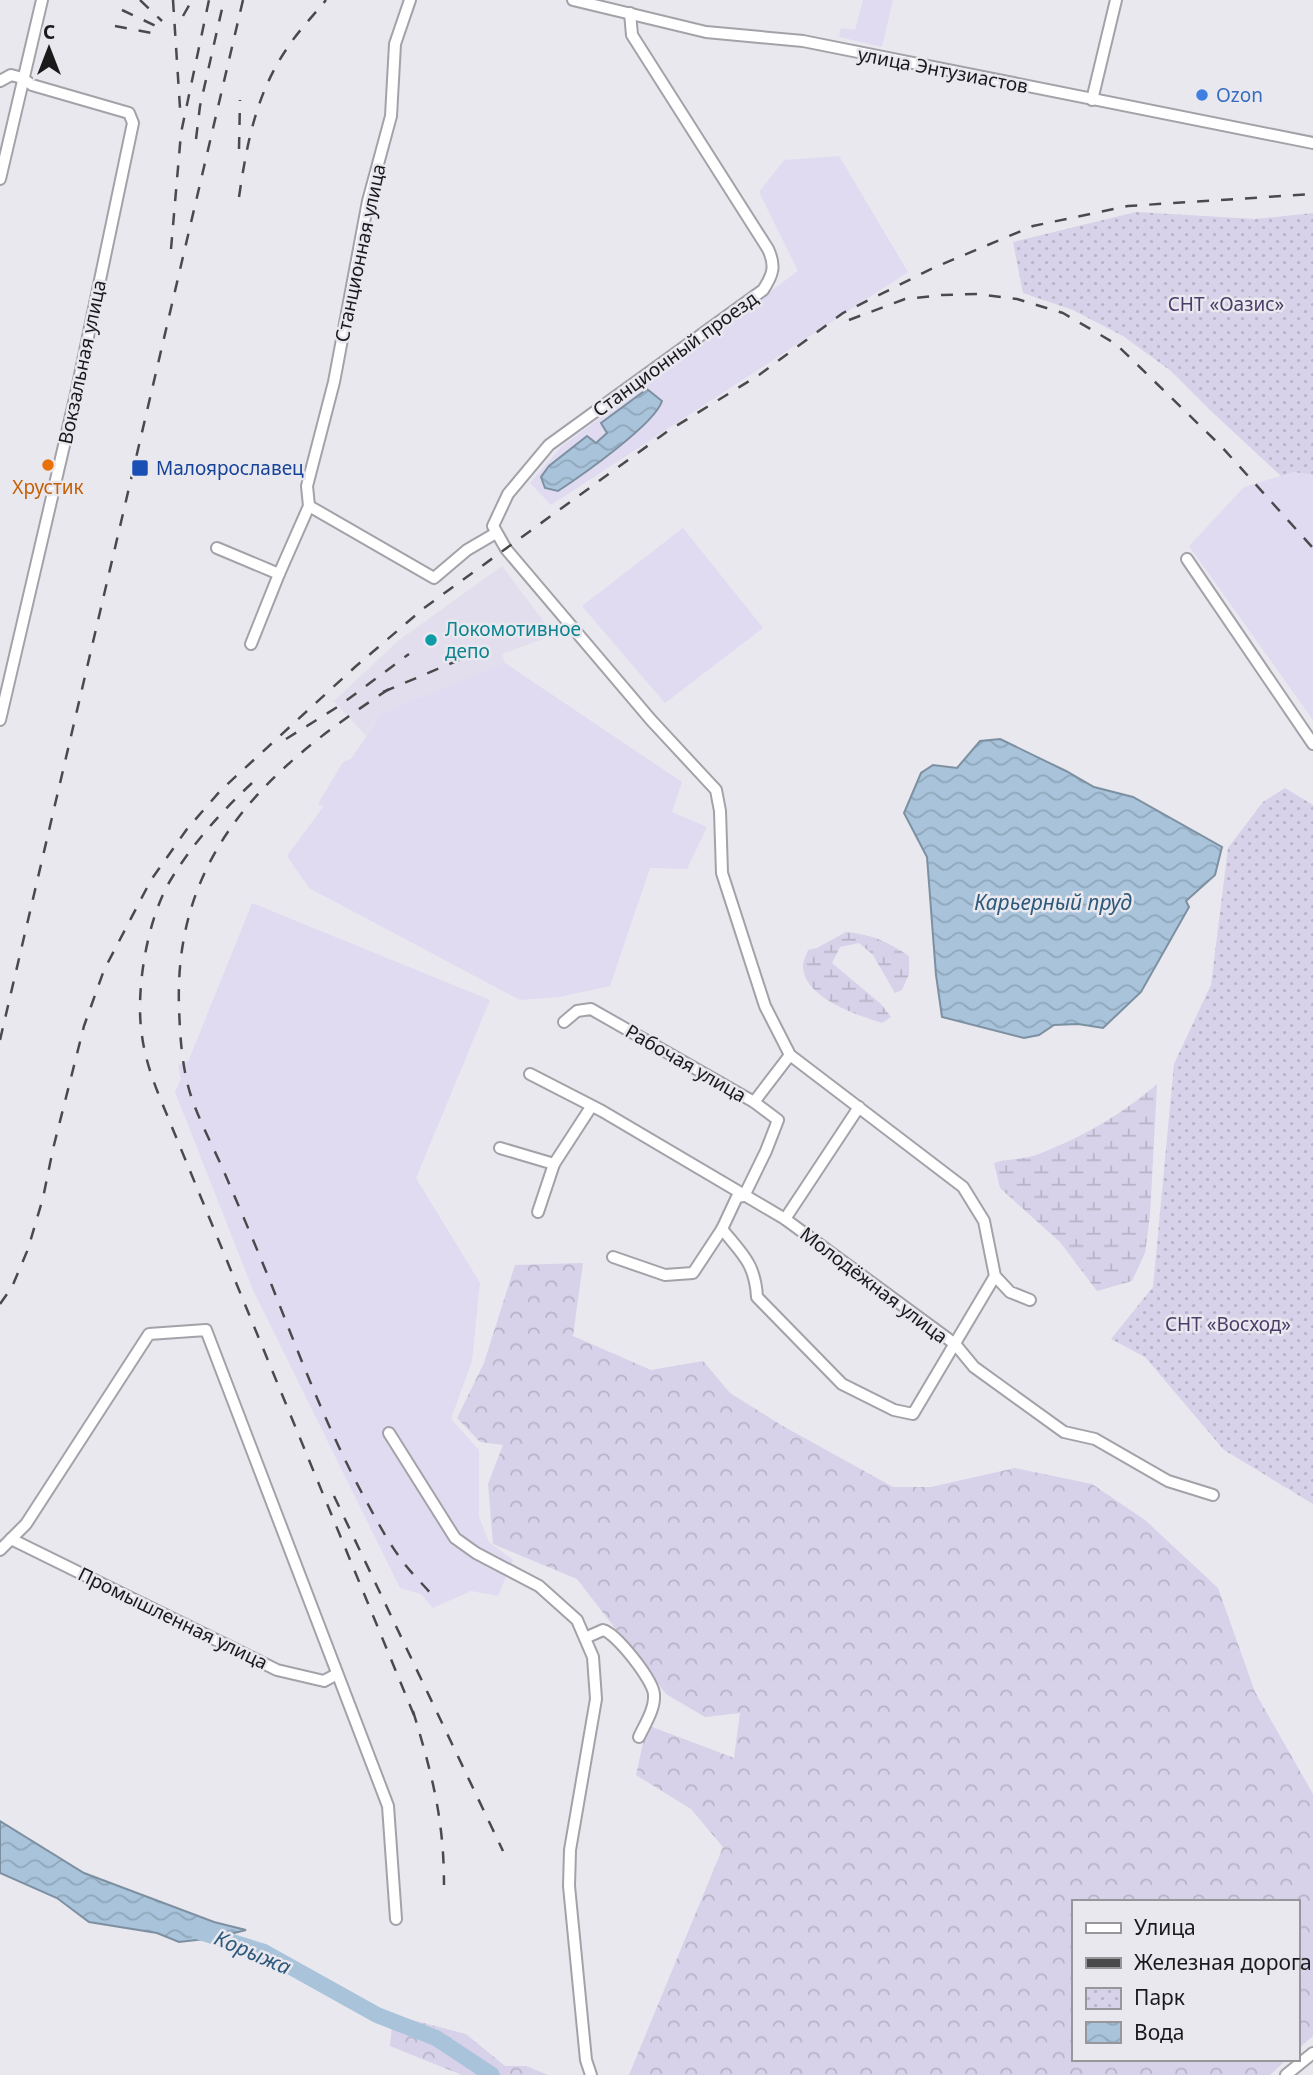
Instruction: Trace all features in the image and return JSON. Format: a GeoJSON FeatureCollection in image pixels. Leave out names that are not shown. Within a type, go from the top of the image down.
{"type":"FeatureCollection","features":[{"type":"Feature","properties":{"kind":"street"},"geometry":{"type":"LineString","coordinates":[[0,179],[42,0]]}},
{"type":"Feature","properties":{"kind":"street","name":"Станционная улица"},"geometry":{"type":"LineString","coordinates":[[309,506],[307,486],[334,382],[368,201],[391,116],[395,44],[410,0]]}},
{"type":"Feature","properties":{"kind":"street","name":"улица Энтузиастов"},"geometry":{"type":"LineString","coordinates":[[573,0],[706,32],[803,41],[1313,143]]}},
{"type":"Feature","properties":{"kind":"street"},"geometry":{"type":"LineString","coordinates":[[1092,100],[1116,0]]}},
{"type":"Feature","properties":{"kind":"street","name":"Станционный проезд"},"geometry":{"type":"LineString","coordinates":[[496,533],[494,520],[508,494],[550,445],[763,290],[772,277],[775,262],[632,35],[630,13]]}},
{"type":"Feature","properties":{"kind":"street"},"geometry":{"type":"LineString","coordinates":[[0,81],[11,75],[22,79]]}},
{"type":"Feature","properties":{"kind":"street","name":"Вокзальная улица"},"geometry":{"type":"LineString","coordinates":[[0,720],[76,394],[133,123],[129,114],[32,85],[22,79]]}},
{"type":"Feature","properties":{"kind":"street"},"geometry":{"type":"LineString","coordinates":[[251,644],[309,506],[434,578],[467,550],[496,533],[506,549],[651,720],[716,790],[720,811],[722,873],[765,1006],[790,1055],[963,1187],[984,1221],[995,1276],[1010,1292],[1030,1300]]}},
{"type":"Feature","properties":{"kind":"street"},"geometry":{"type":"LineString","coordinates":[[217,548],[279,574]]}},
{"type":"Feature","properties":{"kind":"street"},"geometry":{"type":"LineString","coordinates":[[1187,559],[1313,744]]}},
{"type":"Feature","properties":{"kind":"street","name":"Рабочая улица"},"geometry":{"type":"LineString","coordinates":[[564,1022],[577,1011],[591,1009],[754,1102],[778,1120],[744,1196]]}},
{"type":"Feature","properties":{"kind":"street"},"geometry":{"type":"LineString","coordinates":[[754,1102],[790,1055]]}},
{"type":"Feature","properties":{"kind":"street","name":"Молодёжная улица"},"geometry":{"type":"LineString","coordinates":[[530,1074],[602,1111],[785,1219],[955,1345],[974,1367],[1064,1432],[1095,1439],[1168,1481],[1213,1495]]}},
{"type":"Feature","properties":{"kind":"street"},"geometry":{"type":"LineString","coordinates":[[538,1212],[554,1164],[591,1107]]}},
{"type":"Feature","properties":{"kind":"street"},"geometry":{"type":"LineString","coordinates":[[785,1219],[859,1107]]}},
{"type":"Feature","properties":{"kind":"street"},"geometry":{"type":"LineString","coordinates":[[500,1148],[554,1164]]}},
{"type":"Feature","properties":{"kind":"street"},"geometry":{"type":"LineString","coordinates":[[613,1257],[665,1275],[693,1273],[722,1229],[737,1198],[744,1196]]}},
{"type":"Feature","properties":{"kind":"street"},"geometry":{"type":"LineString","coordinates":[[722,1229],[750,1263],[756,1280],[757,1297],[842,1384],[894,1410],[913,1414],[995,1276]]}},
{"type":"Feature","properties":{"kind":"street"},"geometry":{"type":"LineString","coordinates":[[0,1550],[26,1524],[149,1334],[206,1330],[388,1807],[396,1919]]}},
{"type":"Feature","properties":{"kind":"street"},"geometry":{"type":"LineString","coordinates":[[389,1433],[455,1538],[475,1553],[539,1586],[578,1620],[593,1657],[596,1699],[570,1850],[569,1886],[586,2060],[591,2075]]}},
{"type":"Feature","properties":{"kind":"street","name":"Промышленная улица"},"geometry":{"type":"LineString","coordinates":[[11,1539],[277,1670],[324,1681],[337,1674]]}},
{"type":"Feature","properties":{"kind":"street"},"geometry":{"type":"LineString","coordinates":[[585,1638],[603,1630],[615,1636],[654,1689],[654,1704],[639,1737]]}},
{"type":"Feature","properties":{"kind":"street"},"geometry":{"type":"LineString","coordinates":[[1286,2075],[1313,2053]]}},
{"type":"Feature","properties":{"kind":"shaded area"},"geometry":{"type":"Polygon","coordinates":[[[863,0],[893,0],[882,47],[839,37],[841,28],[855,30],[863,0]]]}},
{"type":"Feature","properties":{"kind":"shaded area"},"geometry":{"type":"Polygon","coordinates":[[[839,156],[908,272],[551,505],[530,483],[561,447],[798,271],[759,192],[784,160],[839,156]]]}},
{"type":"Feature","properties":{"kind":"shaded area"},"geometry":{"type":"Polygon","coordinates":[[[1294,472],[1313,475],[1313,720],[1189,546],[1244,487],[1294,472]]]}},
{"type":"Feature","properties":{"kind":"shaded area"},"geometry":{"type":"Polygon","coordinates":[[[683,528],[763,628],[665,703],[582,606],[683,528]]]}},
{"type":"Feature","properties":{"kind":"shaded area"},"geometry":{"type":"Polygon","coordinates":[[[502,566],[554,635],[502,654],[505,663],[382,713],[366,736],[334,701],[398,641],[502,566]]]}},
{"type":"Feature","properties":{"kind":"shaded area"},"geometry":{"type":"Polygon","coordinates":[[[505,663],[682,782],[672,812],[707,827],[687,869],[650,868],[610,986],[559,997],[520,1000],[309,888],[287,856],[323,807],[318,804],[343,762],[351,759],[382,713],[505,663]]]}},
{"type":"Feature","properties":{"kind":"shaded area"},"geometry":{"type":"Polygon","coordinates":[[[252,903],[490,1000],[416,1178],[480,1283],[472,1361],[451,1419],[479,1450],[479,1517],[489,1542],[513,1560],[498,1596],[471,1591],[433,1608],[421,1594],[400,1588],[253,1290],[175,1092],[181,1079],[178,1065],[188,1062],[252,903]]]}},
{"type":"Feature","properties":{"kind":"green space","name":"СНТ «Оазис»"},"geometry":{"type":"Polygon","coordinates":[[[1136,212],[1255,219],[1313,213],[1313,475],[1294,472],[1281,476],[1171,371],[1123,336],[1073,310],[1023,293],[1013,242],[1136,212]]]}},
{"type":"Feature","properties":{"kind":"green space","name":"СНТ «Восход»"},"geometry":{"type":"Polygon","coordinates":[[[1285,788],[1313,805],[1313,1504],[1224,1450],[1145,1357],[1111,1339],[1153,1287],[1174,1064],[1211,985],[1228,848],[1263,802],[1285,788]]]}},
{"type":"Feature","properties":{"kind":"green space"},"geometry":{"type":"Polygon","coordinates":[[[846,932],[879,940],[909,956],[909,974],[902,990],[895,993],[873,955],[859,943],[840,947],[832,963],[881,1004],[891,1017],[882,1023],[834,1004],[812,987],[805,977],[803,964],[808,950],[846,932]]]}},
{"type":"Feature","properties":{"kind":"green space"},"geometry":{"type":"Polygon","coordinates":[[[1157,1084],[1150,1215],[1145,1253],[1132,1281],[1097,1291],[1060,1242],[1000,1188],[994,1163],[1031,1157],[1052,1149],[1100,1125],[1157,1084]]]}},
{"type":"Feature","properties":{"kind":"green space"},"geometry":{"type":"Polygon","coordinates":[[[583,1263],[573,1336],[651,1370],[703,1361],[730,1393],[781,1425],[893,1487],[931,1487],[1015,1468],[1092,1484],[1145,1520],[1218,1588],[1255,1692],[1313,1794],[1313,2036],[1299,2048],[1299,1900],[1072,1900],[1072,2061],[1285,2061],[1270,2075],[629,2075],[723,1847],[691,1809],[636,1775],[647,1725],[734,1758],[740,1713],[705,1717],[666,1694],[577,1579],[493,1544],[488,1484],[503,1445],[480,1442],[457,1418],[484,1363],[515,1265],[583,1263]]]}},
{"type":"Feature","properties":{"kind":"green space"},"geometry":{"type":"Polygon","coordinates":[[[393,2015],[466,2034],[505,2066],[526,2066],[548,2075],[462,2075],[390,2046],[393,2015]]]}},
{"type":"Feature","properties":{"kind":"water"},"geometry":{"type":"Polygon","coordinates":[[[647,389],[662,401],[646,423],[616,449],[558,491],[545,488],[541,477],[549,466],[587,436],[596,443],[607,433],[601,423],[647,389]]]}},
{"type":"Feature","properties":{"kind":"water","name":"Карьерный пруд"},"geometry":{"type":"Polygon","coordinates":[[[1000,739],[1094,787],[1133,797],[1222,847],[1215,875],[1186,901],[1189,907],[1141,992],[1103,1028],[1078,1024],[1054,1025],[1039,1035],[1024,1038],[942,1017],[927,857],[904,813],[921,773],[933,765],[957,768],[980,741],[1000,739]]]}},
{"type":"Feature","properties":{"kind":"water"},"geometry":{"type":"Polygon","coordinates":[[[0,1821],[84,1873],[214,1922],[246,1930],[214,1938],[179,1942],[157,1933],[89,1922],[57,1898],[0,1873],[0,1821]]]}},
{"type":"Feature","properties":{"kind":"waterway","name":"Корыжа"},"geometry":{"type":"LineString","coordinates":[[197,1931],[264,1952],[377,2015],[436,2038],[492,2075]]}},
{"type":"Feature","properties":{"kind":"railway"},"geometry":{"type":"LineString","coordinates":[[140,0],[162,21]]}},
{"type":"Feature","properties":{"kind":"railway"},"geometry":{"type":"LineString","coordinates":[[173,0],[180,108]]}},
{"type":"Feature","properties":{"kind":"railway"},"geometry":{"type":"LineString","coordinates":[[183,16],[192,0]]}},
{"type":"Feature","properties":{"kind":"railway"},"geometry":{"type":"LineString","coordinates":[[171,249],[181,133],[209,0]]}},
{"type":"Feature","properties":{"kind":"railway"},"geometry":{"type":"LineString","coordinates":[[196,139],[200,106],[224,0]]}},
{"type":"Feature","properties":{"kind":"railway"},"geometry":{"type":"LineString","coordinates":[[0,1040],[243,0]]}},
{"type":"Feature","properties":{"kind":"railway"},"geometry":{"type":"LineString","coordinates":[[239,197],[250,138],[268,82],[292,41],[326,0]]}},
{"type":"Feature","properties":{"kind":"railway"},"geometry":{"type":"LineString","coordinates":[[122,10],[158,27]]}},
{"type":"Feature","properties":{"kind":"railway"},"geometry":{"type":"LineString","coordinates":[[115,26],[157,34]]}},
{"type":"Feature","properties":{"kind":"railway"},"geometry":{"type":"LineString","coordinates":[[239,149],[240,100]]}},
{"type":"Feature","properties":{"kind":"railway"},"geometry":{"type":"LineString","coordinates":[[0,1304],[12,1287],[28,1249],[43,1198],[84,1026],[104,970],[151,880],[187,829],[221,790],[355,667],[424,608],[668,431],[759,375],[843,313],[933,268],[1033,226],[1128,206],[1313,194]]}},
{"type":"Feature","properties":{"kind":"railway"},"geometry":{"type":"LineString","coordinates":[[849,320],[905,299],[942,295],[978,294],[1017,299],[1063,313],[1116,344],[1221,446],[1313,548]]}},
{"type":"Feature","properties":{"kind":"railway"},"geometry":{"type":"LineString","coordinates":[[286,739],[339,706],[409,654]]}},
{"type":"Feature","properties":{"kind":"railway"},"geometry":{"type":"LineString","coordinates":[[383,692],[459,660]]}},
{"type":"Feature","properties":{"kind":"railway"},"geometry":{"type":"LineString","coordinates":[[389,689],[305,750],[269,783],[237,819],[212,859],[193,903],[182,952],[179,1018],[184,1063],[195,1106],[326,1418],[350,1470],[386,1536],[405,1564],[432,1595]]}},
{"type":"Feature","properties":{"kind":"railway"},"geometry":{"type":"LineString","coordinates":[[252,783],[197,841],[162,897],[149,935],[142,977],[140,1018],[143,1044],[160,1098],[416,1720]]}},
{"type":"Feature","properties":{"kind":"railway"},"geometry":{"type":"LineString","coordinates":[[334,1496],[503,1851]]}},
{"type":"Feature","properties":{"kind":"railway"},"geometry":{"type":"LineString","coordinates":[[413,1711],[436,1797],[442,1839],[444,1885]]}},
{"type":"Feature","properties":{"kind":"place","name":"Ozon"},"geometry":{"type":"Point","coordinates":[1202,95]}},
{"type":"Feature","properties":{"kind":"place","name":"Хрустик"},"geometry":{"type":"Point","coordinates":[48,465]}},
{"type":"Feature","properties":{"kind":"place","name":"Малоярославец"},"geometry":{"type":"Point","coordinates":[140,468]}},
{"type":"Feature","properties":{"kind":"place","name":"Локомотивное депо"},"geometry":{"type":"Point","coordinates":[431,640]}}]}
